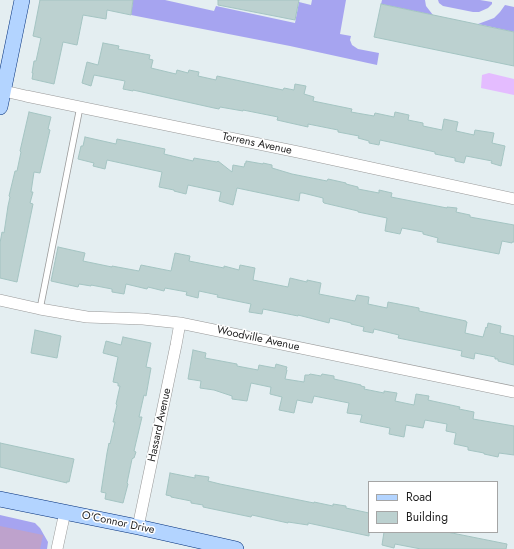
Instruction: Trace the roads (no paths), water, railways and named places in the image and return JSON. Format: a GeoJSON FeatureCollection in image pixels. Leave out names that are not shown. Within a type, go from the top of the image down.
{"type":"FeatureCollection","features":[{"type":"Feature","properties":{"kind":"main road"},"geometry":{"type":"LineString","coordinates":[[0,108],[2,91],[22,0]]}},
{"type":"Feature","properties":{"kind":"main road","name":"O'Connor Drive"},"geometry":{"type":"LineString","coordinates":[[0,499],[138,527],[214,547],[236,549]]}},
{"type":"Feature","properties":{"kind":"street","name":"Torrens Avenue"},"geometry":{"type":"LineString","coordinates":[[2,91],[298,152],[514,199]]}},
{"type":"Feature","properties":{"kind":"street","name":"Woodville Avenue"},"geometry":{"type":"LineString","coordinates":[[0,300],[87,317],[143,319],[180,323],[514,392]]}},
{"type":"Feature","properties":{"kind":"street","name":"Hassard Avenue"},"geometry":{"type":"LineString","coordinates":[[138,527],[180,323]]}},
{"type":"Feature","properties":{"kind":"street"},"geometry":{"type":"LineString","coordinates":[[57,549],[65,512]]}},
{"type":"Feature","properties":{"kind":"lane"},"geometry":{"type":"LineString","coordinates":[[40,309],[80,107]]}}]}
